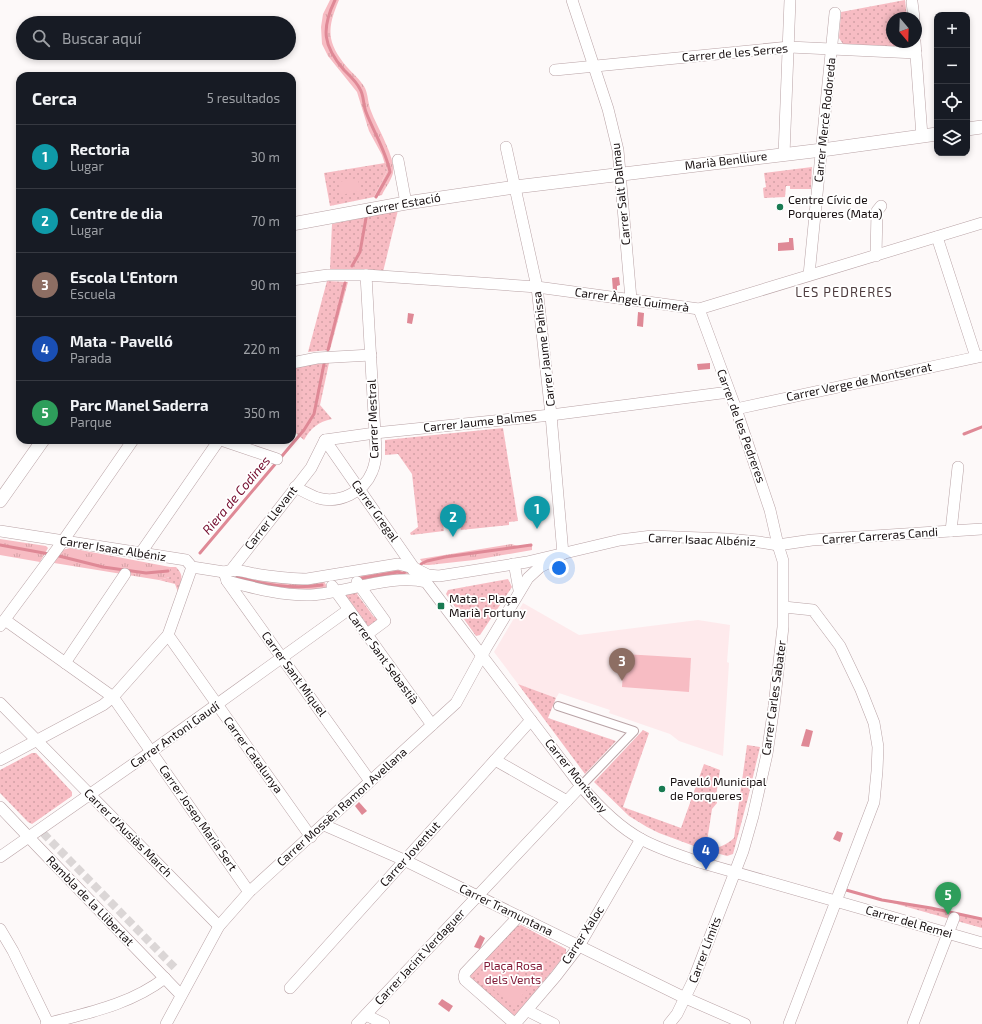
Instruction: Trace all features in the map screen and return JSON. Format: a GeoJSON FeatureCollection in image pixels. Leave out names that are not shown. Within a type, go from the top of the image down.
{"type":"FeatureCollection","features":[{"type":"Feature","properties":{"kind":"street","name":"Carrer Salt Dalmau"},"geometry":{"type":"LineString","coordinates":[[572,0],[608,109],[618,150],[631,299]]}},
{"type":"Feature","properties":{"kind":"street"},"geometry":{"type":"LineString","coordinates":[[784,155],[790,0]]}},
{"type":"Feature","properties":{"kind":"street"},"geometry":{"type":"LineString","coordinates":[[912,2],[913,12]]}},
{"type":"Feature","properties":{"kind":"street","name":"Carrer Mercè Rodoreda"},"geometry":{"type":"LineString","coordinates":[[809,275],[835,13]]}},
{"type":"Feature","properties":{"kind":"street","name":"Carrer de les Serres"},"geometry":{"type":"LineString","coordinates":[[555,70],[789,47],[832,49],[886,48]]}},
{"type":"Feature","properties":{"kind":"street"},"geometry":{"type":"LineString","coordinates":[[916,48],[922,136]]}},
{"type":"Feature","properties":{"kind":"street"},"geometry":{"type":"LineString","coordinates":[[970,129],[982,127]]}},
{"type":"Feature","properties":{"kind":"street","name":"Marià Benlliure"},"geometry":{"type":"LineString","coordinates":[[515,187],[784,155],[934,134]]}},
{"type":"Feature","properties":{"kind":"street","name":"Carrer Jaume Pahissa"},"geometry":{"type":"LineString","coordinates":[[506,147],[537,287],[551,415],[563,554]]}},
{"type":"Feature","properties":{"kind":"street"},"geometry":{"type":"LineString","coordinates":[[398,160],[406,203]]}},
{"type":"Feature","properties":{"kind":"street","name":"Carrer Estació"},"geometry":{"type":"LineString","coordinates":[[296,223],[406,203],[515,187]]}},
{"type":"Feature","properties":{"kind":"street"},"geometry":{"type":"LineString","coordinates":[[876,256],[877,211],[881,206]]}},
{"type":"Feature","properties":{"kind":"street","name":"Carrer Àngel Guimerà"},"geometry":{"type":"LineString","coordinates":[[296,279],[325,275],[366,275],[537,287],[699,309],[982,223]]}},
{"type":"Feature","properties":{"kind":"street"},"geometry":{"type":"LineString","coordinates":[[937,237],[979,357]]}},
{"type":"Feature","properties":{"kind":"street","name":"Carrer Mestral"},"geometry":{"type":"LineString","coordinates":[[296,487],[314,496],[326,499],[344,498],[359,489],[368,480],[374,466],[376,451],[366,275]]}},
{"type":"Feature","properties":{"kind":"street","name":"Carrer de les Pedreres"},"geometry":{"type":"LineString","coordinates":[[699,309],[730,392],[770,510],[778,545]]}},
{"type":"Feature","properties":{"kind":"street"},"geometry":{"type":"LineString","coordinates":[[296,362],[317,358],[371,355]]}},
{"type":"Feature","properties":{"kind":"street","name":"Carrer Verge de Montserrat"},"geometry":{"type":"LineString","coordinates":[[736,409],[979,357]]}},
{"type":"Feature","properties":{"kind":"street","name":"Carrer Jaume Balmes"},"geometry":{"type":"LineString","coordinates":[[325,440],[375,432],[551,415],[730,392]]}},
{"type":"Feature","properties":{"kind":"street","name":"Carrer Gregal"},"geometry":{"type":"LineString","coordinates":[[325,440],[414,568]]}},
{"type":"Feature","properties":{"kind":"street","name":"Carrer Llevant"},"geometry":{"type":"LineString","coordinates":[[228,574],[311,468],[325,440]]}},
{"type":"Feature","properties":{"kind":"street"},"geometry":{"type":"LineString","coordinates":[[0,501],[40,444]]}},
{"type":"Feature","properties":{"kind":"street"},"geometry":{"type":"LineString","coordinates":[[2,623],[61,544],[130,444]]}},
{"type":"Feature","properties":{"kind":"street"},"geometry":{"type":"LineString","coordinates":[[140,554],[217,444]]}},
{"type":"Feature","properties":{"kind":"street"},"geometry":{"type":"LineString","coordinates":[[232,444],[277,459]]}},
{"type":"Feature","properties":{"kind":"street"},"geometry":{"type":"LineString","coordinates":[[951,531],[958,467]]}},
{"type":"Feature","properties":{"kind":"street","name":"Carrer Carreras Candi"},"geometry":{"type":"LineString","coordinates":[[778,545],[812,540],[982,529]]}},
{"type":"Feature","properties":{"kind":"street","name":"Carrer Isaac Albéniz"},"geometry":{"type":"LineString","coordinates":[[0,530],[61,544],[186,560],[192,567],[228,574],[297,579],[325,577],[398,564],[414,568],[428,575],[439,576],[513,564],[620,540],[652,536],[746,541],[778,545]]}},
{"type":"Feature","properties":{"kind":"street","name":"Carrer Carles Sabater"},"geometry":{"type":"LineString","coordinates":[[734,872],[743,851],[753,816],[766,754],[781,652],[784,607],[783,561],[778,545]]}},
{"type":"Feature","properties":{"kind":"street","name":"Carrer Mossèn Ramon Avellana"},"geometry":{"type":"LineString","coordinates":[[166,1024],[219,926],[249,892],[456,703],[519,590],[528,578],[540,567],[563,554]]}},
{"type":"Feature","properties":{"kind":"street"},"geometry":{"type":"LineString","coordinates":[[513,564],[519,590]]}},
{"type":"Feature","properties":{"kind":"street"},"geometry":{"type":"LineString","coordinates":[[0,760],[103,705],[113,697],[168,635],[192,567]]}},
{"type":"Feature","properties":{"kind":"street"},"geometry":{"type":"LineString","coordinates":[[410,580],[414,568]]}},
{"type":"Feature","properties":{"kind":"street"},"geometry":{"type":"LineString","coordinates":[[350,572],[385,621],[366,634]]}},
{"type":"Feature","properties":{"kind":"street"},"geometry":{"type":"LineString","coordinates":[[65,663],[125,574]]}},
{"type":"Feature","properties":{"kind":"street","name":"Carrer Isaac Albéniz"},"geometry":{"type":"LineString","coordinates":[[228,574],[267,590],[298,595],[312,595],[390,581],[410,580],[426,582],[431,590]]}},
{"type":"Feature","properties":{"kind":"street","name":"Carrer Sant Miquel"},"geometry":{"type":"LineString","coordinates":[[228,574],[283,658],[370,781]]}},
{"type":"Feature","properties":{"kind":"street"},"geometry":{"type":"LineString","coordinates":[[431,590],[439,576]]}},
{"type":"Feature","properties":{"kind":"street"},"geometry":{"type":"LineString","coordinates":[[325,577],[334,591]]}},
{"type":"Feature","properties":{"kind":"street"},"geometry":{"type":"LineString","coordinates":[[367,596],[390,581]]}},
{"type":"Feature","properties":{"kind":"street","name":"Carrer Montseny"},"geometry":{"type":"LineString","coordinates":[[431,590],[581,786],[609,816],[641,839],[699,862],[837,901]]}},
{"type":"Feature","properties":{"kind":"street","name":"Carrer Sant Sebastià"},"geometry":{"type":"LineString","coordinates":[[334,591],[432,725]]}},
{"type":"Feature","properties":{"kind":"street"},"geometry":{"type":"LineString","coordinates":[[784,607],[812,610],[840,646],[854,672],[874,723],[878,747],[874,802],[789,1024]]}},
{"type":"Feature","properties":{"kind":"street","name":"Carrer Antoni Gaudí"},"geometry":{"type":"LineString","coordinates":[[0,857],[29,837],[41,831],[348,610]]}},
{"type":"Feature","properties":{"kind":"street","name":"Carrer Josep Maria Sert"},"geometry":{"type":"LineString","coordinates":[[2,623],[65,663],[113,697],[249,892]]}},
{"type":"Feature","properties":{"kind":"street","name":"Carrer Catalunya"},"geometry":{"type":"LineString","coordinates":[[168,635],[311,837]]}},
{"type":"Feature","properties":{"kind":"street","name":"Carrer d'Ausiàs March"},"geometry":{"type":"LineString","coordinates":[[0,703],[219,926]]}},
{"type":"Feature","properties":{"kind":"street"},"geometry":{"type":"LineString","coordinates":[[558,706],[634,731],[581,786]]}},
{"type":"Feature","properties":{"kind":"street","name":"Carrer Joventut"},"geometry":{"type":"LineString","coordinates":[[290,988],[531,720]]}},
{"type":"Feature","properties":{"kind":"street"},"geometry":{"type":"LineString","coordinates":[[495,760],[567,801]]}},
{"type":"Feature","properties":{"kind":"street","name":"Carrer Jacint Verdaguer"},"geometry":{"type":"LineString","coordinates":[[357,1024],[581,786]]}},
{"type":"Feature","properties":{"kind":"street","name":"Rambla de la Llibertat"},"geometry":{"type":"LineString","coordinates":[[0,806],[181,995]]}},
{"type":"Feature","properties":{"kind":"street","name":"Carrer Tramuntana"},"geometry":{"type":"LineString","coordinates":[[324,825],[404,860],[686,998],[745,1024]]}},
{"type":"Feature","properties":{"kind":"street","name":"Carrer Xaloc"},"geometry":{"type":"LineString","coordinates":[[515,1024],[579,946],[641,839]]}},
{"type":"Feature","properties":{"kind":"street","name":"Carrer Límits"},"geometry":{"type":"LineString","coordinates":[[669,1024],[677,1014],[686,998],[734,872]]}},
{"type":"Feature","properties":{"kind":"street","name":"Carrer del Remei"},"geometry":{"type":"LineString","coordinates":[[837,901],[982,943]]}},
{"type":"Feature","properties":{"kind":"street"},"geometry":{"type":"LineString","coordinates":[[515,1024],[465,980],[464,976],[465,972],[519,916]]}},
{"type":"Feature","properties":{"kind":"street"},"geometry":{"type":"LineString","coordinates":[[913,1024],[954,918]]}},
{"type":"Feature","properties":{"kind":"street"},"geometry":{"type":"LineString","coordinates":[[0,929],[14,951],[47,1024],[82,1015],[124,1001],[138,995],[165,978]]}},
{"type":"Feature","properties":{"kind":"street"},"geometry":{"type":"LineString","coordinates":[[528,1010],[554,1024]]}},
{"type":"Feature","properties":{"kind":"street"},"geometry":{"type":"LineString","coordinates":[[366,1015],[384,1024]]}},
{"type":"Feature","properties":{"kind":"shaded area"},"geometry":{"type":"Polygon","coordinates":[[[789,238],[793,238],[794,250],[778,251],[778,243],[789,242],[789,238]]]}},
{"type":"Feature","properties":{"kind":"shaded area"},"geometry":{"type":"Polygon","coordinates":[[[619,277],[620,285],[617,286],[617,290],[613,291],[612,278],[619,277]]]}},
{"type":"Feature","properties":{"kind":"shaded area"},"geometry":{"type":"Polygon","coordinates":[[[638,312],[644,313],[643,327],[637,326],[638,312]]]}},
{"type":"Feature","properties":{"kind":"shaded area"},"geometry":{"type":"Polygon","coordinates":[[[408,313],[414,314],[412,324],[407,323],[408,313]]]}},
{"type":"Feature","properties":{"kind":"shaded area"},"geometry":{"type":"Polygon","coordinates":[[[710,363],[710,369],[698,370],[697,364],[710,363]]]}},
{"type":"Feature","properties":{"kind":"shaded area"},"geometry":{"type":"Polygon","coordinates":[[[523,603],[579,635],[698,620],[730,625],[723,756],[679,741],[670,734],[609,713],[610,710],[559,693],[556,698],[518,684],[494,652],[523,603]]]}},
{"type":"Feature","properties":{"kind":"shaded area"},"geometry":{"type":"Polygon","coordinates":[[[806,729],[813,731],[809,747],[801,746],[806,729]]]}},
{"type":"Feature","properties":{"kind":"shaded area"},"geometry":{"type":"Polygon","coordinates":[[[359,802],[367,811],[362,815],[355,806],[359,802]]]}},
{"type":"Feature","properties":{"kind":"shaded area"},"geometry":{"type":"Polygon","coordinates":[[[837,831],[843,833],[840,842],[833,839],[837,831]]]}},
{"type":"Feature","properties":{"kind":"shaded area"},"geometry":{"type":"Polygon","coordinates":[[[480,935],[485,938],[480,949],[474,947],[480,935]]]}},
{"type":"Feature","properties":{"kind":"shaded area"},"geometry":{"type":"Polygon","coordinates":[[[442,999],[453,1006],[449,1012],[438,1004],[442,999]]]}},
{"type":"Feature","properties":{"kind":"green space"},"geometry":{"type":"Polygon","coordinates":[[[330,0],[339,0],[332,19],[331,27],[332,42],[335,50],[365,88],[371,111],[392,160],[393,173],[391,179],[382,195],[374,197],[387,171],[382,155],[369,131],[357,92],[328,56],[322,44],[321,27],[323,14],[330,0]]]}},
{"type":"Feature","properties":{"kind":"green space"},"geometry":{"type":"Polygon","coordinates":[[[905,0],[906,12],[886,12],[886,46],[843,44],[839,38],[841,12],[905,0]]]}},
{"type":"Feature","properties":{"kind":"green space"},"geometry":{"type":"Polygon","coordinates":[[[385,163],[387,171],[374,197],[330,206],[324,173],[385,163]]]}},
{"type":"Feature","properties":{"kind":"green space"},"geometry":{"type":"Polygon","coordinates":[[[812,167],[811,189],[790,189],[790,186],[786,186],[785,197],[764,198],[763,188],[766,187],[764,173],[812,167]]]}},
{"type":"Feature","properties":{"kind":"green space"},"geometry":{"type":"Polygon","coordinates":[[[358,178],[360,191],[341,195],[338,182],[358,178]]]}},
{"type":"Feature","properties":{"kind":"green space"},"geometry":{"type":"Polygon","coordinates":[[[398,210],[383,272],[330,269],[332,224],[398,210]]]}},
{"type":"Feature","properties":{"kind":"green space"},"geometry":{"type":"Polygon","coordinates":[[[327,281],[348,282],[330,350],[308,352],[327,281]]]}},
{"type":"Feature","properties":{"kind":"green space"},"geometry":{"type":"Polygon","coordinates":[[[329,363],[320,405],[332,419],[315,426],[304,440],[296,433],[296,368],[313,364],[329,363]]]}},
{"type":"Feature","properties":{"kind":"green space"},"geometry":{"type":"Polygon","coordinates":[[[503,428],[518,521],[509,522],[509,525],[461,530],[459,522],[443,524],[444,531],[411,535],[410,533],[418,527],[412,474],[398,454],[385,455],[385,440],[503,428]]]}},
{"type":"Feature","properties":{"kind":"green space"},"geometry":{"type":"Polygon","coordinates":[[[0,539],[46,546],[48,548],[40,562],[0,555],[0,539]]]}},
{"type":"Feature","properties":{"kind":"green space"},"geometry":{"type":"Polygon","coordinates":[[[511,544],[518,546],[532,544],[532,550],[474,560],[429,565],[424,565],[420,559],[511,544]]]}},
{"type":"Feature","properties":{"kind":"green space"},"geometry":{"type":"Polygon","coordinates":[[[70,548],[170,567],[170,577],[159,580],[54,563],[62,550],[70,548]]]}},
{"type":"Feature","properties":{"kind":"green space"},"geometry":{"type":"Polygon","coordinates":[[[170,567],[176,567],[181,573],[182,579],[178,592],[175,584],[159,580],[170,577],[170,567]]]}},
{"type":"Feature","properties":{"kind":"green space"},"geometry":{"type":"Polygon","coordinates":[[[398,568],[409,573],[409,575],[362,582],[358,575],[398,568]]]}},
{"type":"Feature","properties":{"kind":"green space"},"geometry":{"type":"Polygon","coordinates":[[[237,574],[323,580],[328,588],[292,591],[237,579],[237,574]]]}},
{"type":"Feature","properties":{"kind":"green space"},"geometry":{"type":"Polygon","coordinates":[[[508,579],[512,587],[480,635],[476,636],[446,594],[448,590],[508,579]]]}},
{"type":"Feature","properties":{"kind":"green space"},"geometry":{"type":"Polygon","coordinates":[[[344,592],[360,592],[357,594],[374,617],[377,615],[379,619],[368,628],[363,625],[366,623],[349,600],[346,602],[344,592]]]}},
{"type":"Feature","properties":{"kind":"green space"},"geometry":{"type":"Polygon","coordinates":[[[624,654],[691,658],[689,692],[622,687],[624,654]]]}},
{"type":"Feature","properties":{"kind":"green space"},"geometry":{"type":"Polygon","coordinates":[[[518,684],[556,698],[548,718],[616,741],[585,774],[518,684]]]}},
{"type":"Feature","properties":{"kind":"green space"},"geometry":{"type":"Polygon","coordinates":[[[643,730],[649,733],[623,807],[681,828],[704,764],[720,770],[716,796],[717,803],[712,809],[706,848],[721,846],[734,838],[747,745],[760,747],[733,854],[727,856],[702,849],[647,827],[629,816],[594,782],[643,730]]]}},
{"type":"Feature","properties":{"kind":"green space"},"geometry":{"type":"Polygon","coordinates":[[[32,753],[36,753],[72,792],[72,796],[32,824],[28,822],[0,793],[0,770],[32,753]]]}},
{"type":"Feature","properties":{"kind":"green space"},"geometry":{"type":"Polygon","coordinates":[[[882,900],[931,908],[982,919],[982,928],[882,900]]]}},
{"type":"Feature","properties":{"kind":"green space","name":"Plaça Rosa dels Vents"},"geometry":{"type":"Polygon","coordinates":[[[521,925],[566,949],[566,954],[516,1015],[511,1015],[470,978],[471,974],[517,926],[521,925]]]}},
{"type":"Feature","properties":{"kind":"green space"},"geometry":{"type":"Polygon","coordinates":[[[496,957],[530,986],[513,1006],[479,977],[496,957]]]}},
{"type":"Feature","properties":{"kind":"waterway","name":"Riera de Codines"},"geometry":{"type":"LineString","coordinates":[[335,0],[326,29],[328,45],[337,61],[355,81],[361,91],[366,112],[383,149],[390,172],[376,197]]}},
{"type":"Feature","properties":{"kind":"waterway","name":"Riera de Codines"},"geometry":{"type":"LineString","coordinates":[[352,266],[360,252],[366,218]]}},
{"type":"Feature","properties":{"kind":"waterway","name":"Riera de Codines"},"geometry":{"type":"LineString","coordinates":[[328,350],[345,283]]}},
{"type":"Feature","properties":{"kind":"waterway","name":"Riera de Codines"},"geometry":{"type":"LineString","coordinates":[[296,439],[314,414],[324,364]]}},
{"type":"Feature","properties":{"kind":"waterway"},"geometry":{"type":"LineString","coordinates":[[964,434],[982,427]]}},
{"type":"Feature","properties":{"kind":"waterway","name":"Riera de Codines"},"geometry":{"type":"LineString","coordinates":[[200,553],[292,444]]}},
{"type":"Feature","properties":{"kind":"waterway","name":"Riera de Codines"},"geometry":{"type":"LineString","coordinates":[[0,545],[49,554]]}},
{"type":"Feature","properties":{"kind":"waterway"},"geometry":{"type":"LineString","coordinates":[[421,564],[445,557],[531,545]]}},
{"type":"Feature","properties":{"kind":"waterway","name":"Riera de Codines"},"geometry":{"type":"LineString","coordinates":[[55,555],[103,567],[146,573],[168,571]]}},
{"type":"Feature","properties":{"kind":"waterway"},"geometry":{"type":"LineString","coordinates":[[362,578],[398,572],[403,574],[405,572]]}},
{"type":"Feature","properties":{"kind":"waterway"},"geometry":{"type":"LineString","coordinates":[[237,577],[279,586],[301,587],[322,585]]}},
{"type":"Feature","properties":{"kind":"waterway"},"geometry":{"type":"LineString","coordinates":[[846,890],[882,900],[931,908],[982,919]]}},
{"type":"Feature","properties":{"kind":"tunnel"},"geometry":{"type":"LineString","coordinates":[[43,833],[175,968]]}},
{"type":"Feature","properties":{"kind":"place","name":"Centre Cívic de Porqueres (Mata)"},"geometry":{"type":"Point","coordinates":[780,207]}},
{"type":"Feature","properties":{"kind":"place","name":"Rectoria"},"geometry":{"type":"Point","coordinates":[537,529]}},
{"type":"Feature","properties":{"kind":"place","name":"Centre de dia"},"geometry":{"type":"Point","coordinates":[453,537]}},
{"type":"Feature","properties":{"kind":"place","name":"Mata - Plaça Marià Fortuny"},"geometry":{"type":"Point","coordinates":[441,606]}},
{"type":"Feature","properties":{"kind":"place","name":"Escola L'Entorn"},"geometry":{"type":"Point","coordinates":[622,681]}},
{"type":"Feature","properties":{"kind":"place","name":"Pavelló Municipal de Porqueres"},"geometry":{"type":"Point","coordinates":[662,789]}},
{"type":"Feature","properties":{"kind":"place","name":"Mata - Pavelló"},"geometry":{"type":"Point","coordinates":[706,870]}},
{"type":"Feature","properties":{"kind":"place","name":"Parc Manel Saderra"},"geometry":{"type":"Point","coordinates":[948,915]}},
{"type":"Feature","properties":{"kind":"district","name":"LES PEDRERES"},"geometry":{"type":"Point","coordinates":[844,292]}}]}
